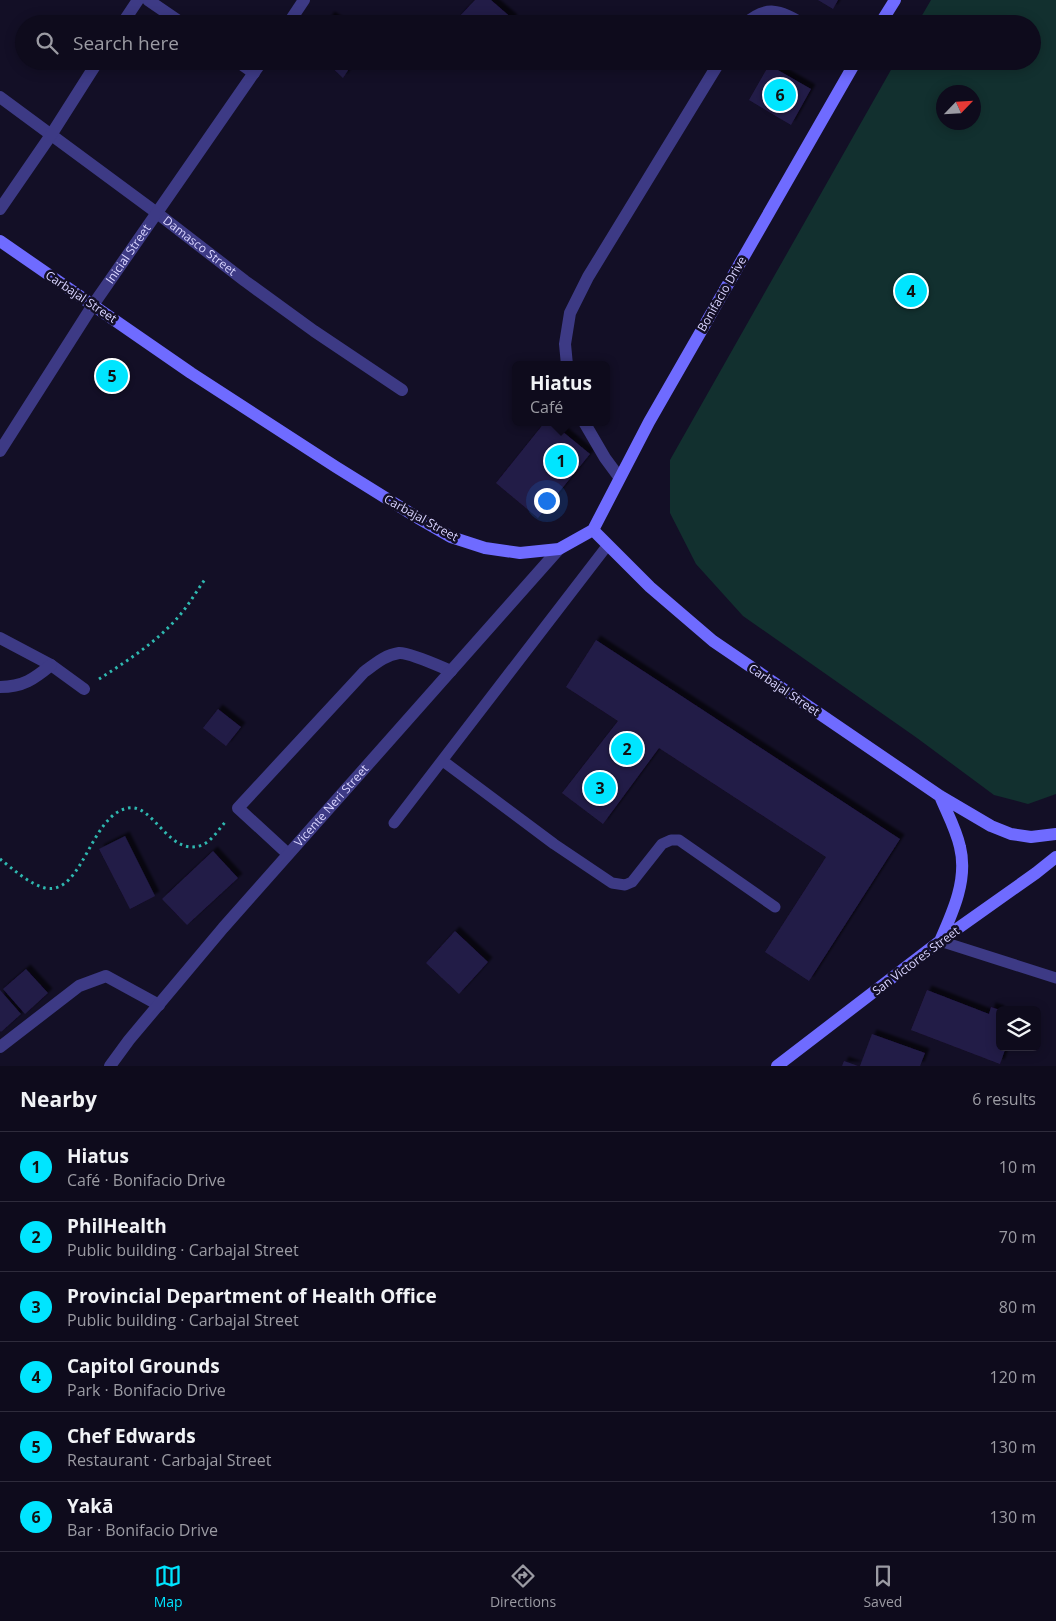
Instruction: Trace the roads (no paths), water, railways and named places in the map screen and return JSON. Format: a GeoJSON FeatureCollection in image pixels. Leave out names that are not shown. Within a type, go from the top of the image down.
{"type":"FeatureCollection","features":[{"type":"Feature","properties":{"kind":"main road"},"geometry":{"type":"LineString","coordinates":[[886,15],[895,0]]}},
{"type":"Feature","properties":{"kind":"main road","name":"Bonifacio Drive"},"geometry":{"type":"LineString","coordinates":[[592,530],[654,414],[851,70]]}},
{"type":"Feature","properties":{"kind":"main road","name":"Carbajal Street"},"geometry":{"type":"LineString","coordinates":[[0,241],[191,372],[336,467],[451,537],[485,548],[520,553],[559,549],[592,530],[650,588],[712,641],[940,796],[976,819],[1012,834],[1031,836],[1056,834]]}},
{"type":"Feature","properties":{"kind":"main road"},"geometry":{"type":"LineString","coordinates":[[940,796],[961,849],[962,871],[957,900],[940,941]]}},
{"type":"Feature","properties":{"kind":"main road","name":"San Victores Street"},"geometry":{"type":"LineString","coordinates":[[777,1066],[940,941],[1056,857]]}},
{"type":"Feature","properties":{"kind":"street"},"geometry":{"type":"LineString","coordinates":[[128,15],[138,0]]}},
{"type":"Feature","properties":{"kind":"street"},"geometry":{"type":"LineString","coordinates":[[148,0],[170,15]]}},
{"type":"Feature","properties":{"kind":"street"},"geometry":{"type":"LineString","coordinates":[[294,15],[304,0]]}},
{"type":"Feature","properties":{"kind":"street"},"geometry":{"type":"LineString","coordinates":[[758,15],[763,12],[786,15]]}},
{"type":"Feature","properties":{"kind":"street"},"geometry":{"type":"LineString","coordinates":[[0,210],[92,70]]}},
{"type":"Feature","properties":{"kind":"street"},"geometry":{"type":"LineString","coordinates":[[250,70],[254,73]]}},
{"type":"Feature","properties":{"kind":"street","name":"Inicial Street"},"geometry":{"type":"LineString","coordinates":[[0,450],[93,305],[256,70]]}},
{"type":"Feature","properties":{"kind":"street"},"geometry":{"type":"LineString","coordinates":[[567,361],[565,344],[573,306],[588,277],[714,70]]}},
{"type":"Feature","properties":{"kind":"street","name":"Damasco Street"},"geometry":{"type":"LineString","coordinates":[[0,97],[260,292],[402,390]]}},
{"type":"Feature","properties":{"kind":"street"},"geometry":{"type":"LineString","coordinates":[[586,426],[605,458],[620,477]]}},
{"type":"Feature","properties":{"kind":"street","name":"Vicente Neri Street"},"geometry":{"type":"LineString","coordinates":[[110,1066],[129,1040],[288,854],[559,549]]}},
{"type":"Feature","properties":{"kind":"street"},"geometry":{"type":"LineString","coordinates":[[0,638],[51,665],[84,689]]}},
{"type":"Feature","properties":{"kind":"street"},"geometry":{"type":"LineString","coordinates":[[288,854],[238,808],[364,672],[381,660],[400,653],[419,658],[451,671]]}},
{"type":"Feature","properties":{"kind":"street"},"geometry":{"type":"LineString","coordinates":[[0,687],[13,687],[27,682],[51,665]]}},
{"type":"Feature","properties":{"kind":"street"},"geometry":{"type":"LineString","coordinates":[[0,1047],[79,986],[106,976],[159,1005]]}},
{"type":"Feature","properties":{"kind":"lane"},"geometry":{"type":"LineString","coordinates":[[394,823],[607,546]]}},
{"type":"Feature","properties":{"kind":"lane"},"geometry":{"type":"LineString","coordinates":[[443,761],[554,844],[612,883],[624,885],[632,882],[662,844],[671,840],[680,840],[775,907]]}},
{"type":"Feature","properties":{"kind":"lane"},"geometry":{"type":"LineString","coordinates":[[940,941],[1056,978]]}},
{"type":"Feature","properties":{"kind":"place","name":"Yakā"},"geometry":{"type":"Point","coordinates":[780,95]}},
{"type":"Feature","properties":{"kind":"place","name":"Capitol Grounds"},"geometry":{"type":"Point","coordinates":[911,291]}},
{"type":"Feature","properties":{"kind":"place","name":"Chef Edwards"},"geometry":{"type":"Point","coordinates":[112,376]}},
{"type":"Feature","properties":{"kind":"place","name":"Hiatus"},"geometry":{"type":"Point","coordinates":[561,461]}},
{"type":"Feature","properties":{"kind":"place","name":"PhilHealth"},"geometry":{"type":"Point","coordinates":[627,749]}},
{"type":"Feature","properties":{"kind":"place","name":"Provincial Department of Health Office"},"geometry":{"type":"Point","coordinates":[600,788]}}]}
